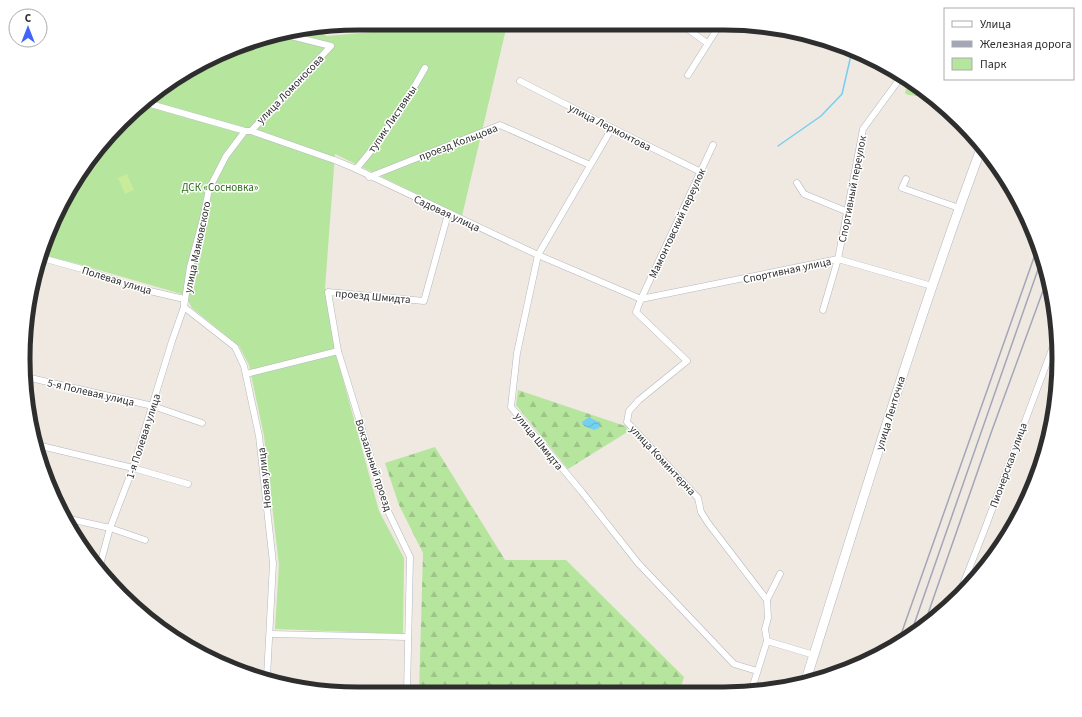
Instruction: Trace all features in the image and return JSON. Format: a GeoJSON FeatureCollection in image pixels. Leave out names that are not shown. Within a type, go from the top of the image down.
{"type":"FeatureCollection","features":[{"type":"Feature","properties":{"kind":"main road","name":"улица Ленточка"},"geometry":{"type":"LineString","coordinates":[[807,676],[904,368],[979,153]]}},
{"type":"Feature","properties":{"kind":"street"},"geometry":{"type":"LineString","coordinates":[[689,30],[707,43]]}},
{"type":"Feature","properties":{"kind":"street"},"geometry":{"type":"LineString","coordinates":[[688,75],[716,30]]}},
{"type":"Feature","properties":{"kind":"street","name":"улица Ломоносова"},"geometry":{"type":"LineString","coordinates":[[248,131],[331,46],[292,36]]}},
{"type":"Feature","properties":{"kind":"street","name":"тупик Листвяны"},"geometry":{"type":"LineString","coordinates":[[356,169],[371,151],[409,97],[425,68]]}},
{"type":"Feature","properties":{"kind":"street","name":"Спортивный переулок"},"geometry":{"type":"LineString","coordinates":[[823,310],[838,259],[863,130],[899,80]]}},
{"type":"Feature","properties":{"kind":"street","name":"улица Лермонтова"},"geometry":{"type":"LineString","coordinates":[[520,81],[701,172]]}},
{"type":"Feature","properties":{"kind":"street","name":"Садовая улица"},"geometry":{"type":"LineString","coordinates":[[151,104],[248,131],[337,161],[538,255],[641,299]]}},
{"type":"Feature","properties":{"kind":"street","name":"проезд Кольцова"},"geometry":{"type":"LineString","coordinates":[[369,177],[500,125],[590,165]]}},
{"type":"Feature","properties":{"kind":"street","name":"улица Шмидта"},"geometry":{"type":"LineString","coordinates":[[612,128],[538,255],[517,353],[511,407],[582,492],[638,563],[734,664],[758,671]]}},
{"type":"Feature","properties":{"kind":"street","name":"улица Маяковского"},"geometry":{"type":"LineString","coordinates":[[184,307],[190,267],[203,219],[209,189],[226,156],[248,131]]}},
{"type":"Feature","properties":{"kind":"street","name":"Мамонтовский переулок"},"geometry":{"type":"LineString","coordinates":[[641,299],[713,146]]}},
{"type":"Feature","properties":{"kind":"street"},"geometry":{"type":"LineString","coordinates":[[906,179],[902,188],[959,208]]}},
{"type":"Feature","properties":{"kind":"street"},"geometry":{"type":"LineString","coordinates":[[797,183],[804,194],[848,212]]}},
{"type":"Feature","properties":{"kind":"street","name":"проезд Шмидта"},"geometry":{"type":"LineString","coordinates":[[328,292],[424,301],[448,214]]}},
{"type":"Feature","properties":{"kind":"street","name":"Полевая улица"},"geometry":{"type":"LineString","coordinates":[[45,259],[82,269],[137,288],[184,299],[184,307]]}},
{"type":"Feature","properties":{"kind":"street","name":"Спортивная улица"},"geometry":{"type":"LineString","coordinates":[[641,299],[838,259],[932,286]]}},
{"type":"Feature","properties":{"kind":"street","name":"Вокзальный проезд"},"geometry":{"type":"LineString","coordinates":[[328,292],[338,351],[386,508],[410,557],[407,687]]}},
{"type":"Feature","properties":{"kind":"street","name":"улица Коминтерна"},"geometry":{"type":"LineString","coordinates":[[641,299],[636,312],[687,361],[639,400],[629,411],[627,422],[698,498],[701,512],[708,523],[766,600]]}},
{"type":"Feature","properties":{"kind":"street","name":"Новая улица"},"geometry":{"type":"LineString","coordinates":[[184,307],[235,347],[246,374],[259,436],[273,564],[267,674]]}},
{"type":"Feature","properties":{"kind":"street","name":"1-я Полевая улица"},"geometry":{"type":"LineString","coordinates":[[101,562],[110,528],[133,468],[184,307]]}},
{"type":"Feature","properties":{"kind":"street","name":"Пионерская улица"},"geometry":{"type":"LineString","coordinates":[[964,582],[1052,350]]}},
{"type":"Feature","properties":{"kind":"street"},"geometry":{"type":"LineString","coordinates":[[246,374],[338,351]]}},
{"type":"Feature","properties":{"kind":"street","name":"5-я Полевая улица"},"geometry":{"type":"LineString","coordinates":[[31,378],[153,406],[202,423]]}},
{"type":"Feature","properties":{"kind":"street"},"geometry":{"type":"LineString","coordinates":[[42,446],[133,468],[188,484]]}},
{"type":"Feature","properties":{"kind":"street"},"geometry":{"type":"LineString","coordinates":[[72,520],[110,528],[144,540]]}},
{"type":"Feature","properties":{"kind":"street"},"geometry":{"type":"LineString","coordinates":[[753,685],[767,641],[765,629],[768,618],[766,600],[780,574]]}},
{"type":"Feature","properties":{"kind":"street"},"geometry":{"type":"LineString","coordinates":[[270,634],[408,637]]}},
{"type":"Feature","properties":{"kind":"street"},"geometry":{"type":"LineString","coordinates":[[767,641],[814,655]]}},
{"type":"Feature","properties":{"kind":"green space","name":"ДСК «Сосновка»"},"geometry":{"type":"Polygon","coordinates":[[[395,30],[506,30],[462,216],[335,154],[325,288],[335,350],[379,511],[404,558],[403,634],[275,629],[279,565],[264,436],[249,365],[239,346],[192,308],[185,295],[46,256],[64,213],[85,176],[126,126],[159,98],[194,74],[253,47],[294,36],[319,33],[327,36],[395,30]]]}},
{"type":"Feature","properties":{"kind":"green space"},"geometry":{"type":"Polygon","coordinates":[[[907,86],[921,97],[909,95],[905,93],[907,86]]]}},
{"type":"Feature","properties":{"kind":"green space"},"geometry":{"type":"Polygon","coordinates":[[[127,174],[134,190],[125,194],[118,178],[127,174]]]}},
{"type":"Feature","properties":{"kind":"green space"},"geometry":{"type":"Polygon","coordinates":[[[518,390],[625,426],[629,431],[568,469],[516,405],[518,390]]]}},
{"type":"Feature","properties":{"kind":"green space"},"geometry":{"type":"Polygon","coordinates":[[[435,447],[505,560],[566,560],[684,677],[681,687],[419,687],[423,553],[399,505],[385,463],[435,447]]]}},
{"type":"Feature","properties":{"kind":"water"},"geometry":{"type":"Polygon","coordinates":[[[589,417],[600,423],[599,428],[594,430],[584,426],[582,422],[589,417]]]}},
{"type":"Feature","properties":{"kind":"waterway"},"geometry":{"type":"LineString","coordinates":[[778,146],[821,116],[842,94],[851,56]]}},
{"type":"Feature","properties":{"kind":"railway"},"geometry":{"type":"LineString","coordinates":[[901,635],[1035,254]]}},
{"type":"Feature","properties":{"kind":"railway"},"geometry":{"type":"LineString","coordinates":[[913,626],[1039,266]]}},
{"type":"Feature","properties":{"kind":"railway"},"geometry":{"type":"LineString","coordinates":[[927,615],[991,433],[1044,287]]}}]}
